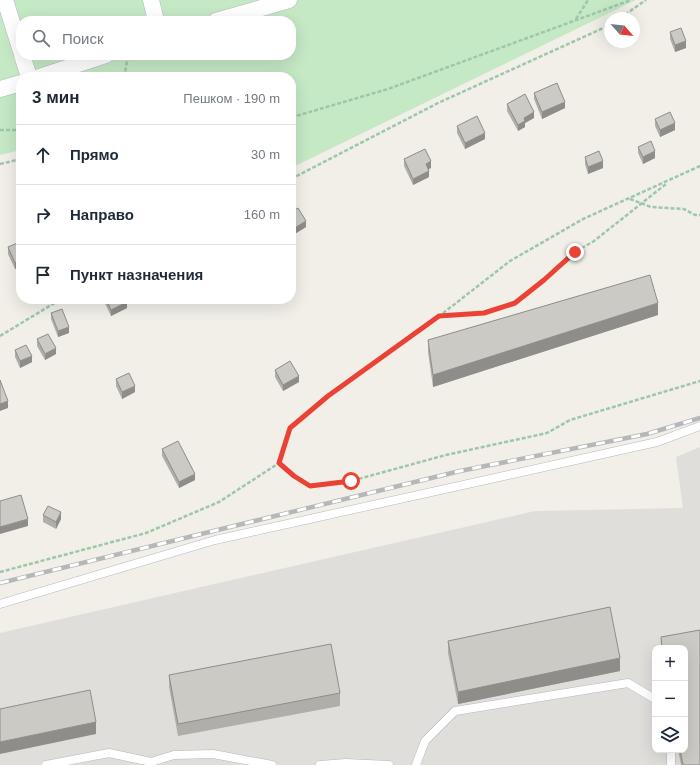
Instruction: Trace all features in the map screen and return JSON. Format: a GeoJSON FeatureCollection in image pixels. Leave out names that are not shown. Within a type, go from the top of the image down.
{"type":"FeatureCollection","features":[{"type":"Feature","properties":{"kind":"street"},"geometry":{"type":"LineString","coordinates":[[5,0],[16,35]]}},
{"type":"Feature","properties":{"kind":"street"},"geometry":{"type":"LineString","coordinates":[[151,0],[155,16]]}},
{"type":"Feature","properties":{"kind":"street"},"geometry":{"type":"LineString","coordinates":[[233,16],[283,1]]}},
{"type":"Feature","properties":{"kind":"street"},"geometry":{"type":"LineString","coordinates":[[24,60],[27,72]]}},
{"type":"Feature","properties":{"kind":"street"},"geometry":{"type":"LineString","coordinates":[[54,72],[91,60]]}},
{"type":"Feature","properties":{"kind":"street"},"geometry":{"type":"LineString","coordinates":[[0,89],[16,84]]}},
{"type":"Feature","properties":{"kind":"lane"},"geometry":{"type":"LineString","coordinates":[[0,604],[215,540],[657,442],[700,426]]}},
{"type":"Feature","properties":{"kind":"lane"},"geometry":{"type":"LineString","coordinates":[[416,765],[425,741],[455,711],[628,683],[652,697]]}},
{"type":"Feature","properties":{"kind":"lane"},"geometry":{"type":"LineString","coordinates":[[46,765],[110,753],[151,762],[174,755],[212,754],[272,765]]}},
{"type":"Feature","properties":{"kind":"lane"},"geometry":{"type":"LineString","coordinates":[[670,765],[671,753]]}},
{"type":"Feature","properties":{"kind":"lane"},"geometry":{"type":"LineString","coordinates":[[320,765],[346,763],[389,765]]}},
{"type":"Feature","properties":{"kind":"path"},"geometry":{"type":"LineString","coordinates":[[576,20],[588,0]]}},
{"type":"Feature","properties":{"kind":"path"},"geometry":{"type":"LineString","coordinates":[[296,116],[388,89],[631,0]]}},
{"type":"Feature","properties":{"kind":"path"},"geometry":{"type":"LineString","coordinates":[[629,12],[646,0]]}},
{"type":"Feature","properties":{"kind":"path"},"geometry":{"type":"LineString","coordinates":[[296,176],[438,103],[604,28]]}},
{"type":"Feature","properties":{"kind":"path"},"geometry":{"type":"LineString","coordinates":[[125,72],[127,60]]}},
{"type":"Feature","properties":{"kind":"path"},"geometry":{"type":"LineString","coordinates":[[0,130],[16,130]]}},
{"type":"Feature","properties":{"kind":"path"},"geometry":{"type":"LineString","coordinates":[[0,164],[16,159]]}},
{"type":"Feature","properties":{"kind":"path"},"geometry":{"type":"LineString","coordinates":[[0,572],[146,533],[219,502],[279,463],[290,428],[328,396],[439,316],[510,261],[583,219],[670,181],[700,166]]}},
{"type":"Feature","properties":{"kind":"path"},"geometry":{"type":"LineString","coordinates":[[439,316],[484,313],[515,303],[544,280],[575,252],[594,241],[670,181]]}},
{"type":"Feature","properties":{"kind":"path"},"geometry":{"type":"LineString","coordinates":[[629,199],[651,207],[684,209],[695,215],[700,215]]}},
{"type":"Feature","properties":{"kind":"path"},"geometry":{"type":"LineString","coordinates":[[0,336],[53,304]]}},
{"type":"Feature","properties":{"kind":"path"},"geometry":{"type":"LineString","coordinates":[[279,463],[294,476],[310,486],[351,481],[446,455],[547,433],[570,420],[700,381]]}},
{"type":"Feature","properties":{"kind":"shaded area"},"geometry":{"type":"Polygon","coordinates":[[[700,447],[700,765],[0,765],[0,633],[535,511],[683,508],[676,457],[700,447]]]}},
{"type":"Feature","properties":{"kind":"green space"},"geometry":{"type":"Polygon","coordinates":[[[0,0],[636,0],[611,12],[604,12],[604,16],[296,166],[296,72],[16,72],[16,151],[0,155],[0,0]]]}},
{"type":"Feature","properties":{"kind":"building"},"geometry":{"type":"Polygon","coordinates":[[[681,28],[686,41],[675,45],[670,32],[681,28]]]}},
{"type":"Feature","properties":{"kind":"building"},"geometry":{"type":"Polygon","coordinates":[[[557,83],[565,102],[542,112],[534,93],[557,83]]]}},
{"type":"Feature","properties":{"kind":"building"},"geometry":{"type":"Polygon","coordinates":[[[525,94],[534,112],[524,118],[525,121],[518,125],[507,104],[525,94]]]}},
{"type":"Feature","properties":{"kind":"building"},"geometry":{"type":"Polygon","coordinates":[[[670,112],[675,123],[660,130],[655,119],[670,112]]]}},
{"type":"Feature","properties":{"kind":"building"},"geometry":{"type":"Polygon","coordinates":[[[477,116],[485,133],[465,143],[457,126],[477,116]]]}},
{"type":"Feature","properties":{"kind":"building"},"geometry":{"type":"Polygon","coordinates":[[[651,141],[655,151],[643,157],[638,147],[651,141]]]}},
{"type":"Feature","properties":{"kind":"building"},"geometry":{"type":"Polygon","coordinates":[[[425,149],[431,161],[426,164],[429,171],[413,179],[404,159],[425,149]]]}},
{"type":"Feature","properties":{"kind":"building"},"geometry":{"type":"Polygon","coordinates":[[[599,151],[603,161],[588,167],[585,157],[599,151]]]}},
{"type":"Feature","properties":{"kind":"building"},"geometry":{"type":"Polygon","coordinates":[[[298,208],[306,221],[296,227],[296,209],[298,208]]]}},
{"type":"Feature","properties":{"kind":"building"},"geometry":{"type":"Polygon","coordinates":[[[16,244],[15,263],[8,247],[16,244]]]}},
{"type":"Feature","properties":{"kind":"building"},"geometry":{"type":"Polygon","coordinates":[[[650,275],[658,303],[433,375],[428,340],[650,275]]]}},
{"type":"Feature","properties":{"kind":"building"},"geometry":{"type":"Polygon","coordinates":[[[108,304],[123,304],[111,310],[108,304]]]}},
{"type":"Feature","properties":{"kind":"building"},"geometry":{"type":"Polygon","coordinates":[[[62,309],[69,327],[58,331],[51,313],[62,309]]]}},
{"type":"Feature","properties":{"kind":"building"},"geometry":{"type":"Polygon","coordinates":[[[48,334],[56,348],[45,354],[37,339],[48,334]]]}},
{"type":"Feature","properties":{"kind":"building"},"geometry":{"type":"Polygon","coordinates":[[[26,345],[32,356],[20,361],[15,350],[26,345]]]}},
{"type":"Feature","properties":{"kind":"building"},"geometry":{"type":"Polygon","coordinates":[[[290,361],[299,376],[283,385],[275,370],[290,361]]]}},
{"type":"Feature","properties":{"kind":"building"},"geometry":{"type":"Polygon","coordinates":[[[129,373],[135,386],[122,392],[116,379],[129,373]]]}},
{"type":"Feature","properties":{"kind":"building"},"geometry":{"type":"Polygon","coordinates":[[[0,380],[8,401],[0,404],[0,380]]]}},
{"type":"Feature","properties":{"kind":"building"},"geometry":{"type":"Polygon","coordinates":[[[178,441],[195,474],[179,482],[162,449],[178,441]]]}},
{"type":"Feature","properties":{"kind":"building"},"geometry":{"type":"Polygon","coordinates":[[[21,495],[28,519],[0,527],[0,501],[21,495]]]}},
{"type":"Feature","properties":{"kind":"building"},"geometry":{"type":"Polygon","coordinates":[[[48,506],[61,512],[56,522],[43,515],[48,506]]]}},
{"type":"Feature","properties":{"kind":"building"},"geometry":{"type":"Polygon","coordinates":[[[610,607],[620,658],[458,692],[448,641],[610,607]]]}},
{"type":"Feature","properties":{"kind":"building"},"geometry":{"type":"Polygon","coordinates":[[[700,630],[700,765],[683,765],[681,753],[688,753],[688,645],[662,645],[661,637],[700,630]]]}},
{"type":"Feature","properties":{"kind":"building"},"geometry":{"type":"Polygon","coordinates":[[[331,644],[340,693],[178,724],[169,675],[331,644]]]}},
{"type":"Feature","properties":{"kind":"building"},"geometry":{"type":"Polygon","coordinates":[[[90,690],[96,722],[0,742],[0,709],[90,690]]]}},
{"type":"Feature","properties":{"kind":"railway"},"geometry":{"type":"LineString","coordinates":[[0,583],[460,471],[647,434],[700,418]]}},
{"type":"Feature","properties":{"kind":"route"},"geometry":{"type":"LineString","coordinates":[[351,481],[310,486],[294,476],[279,463],[290,428],[328,396],[439,316],[484,313],[515,303],[544,280],[575,252]]}}]}
